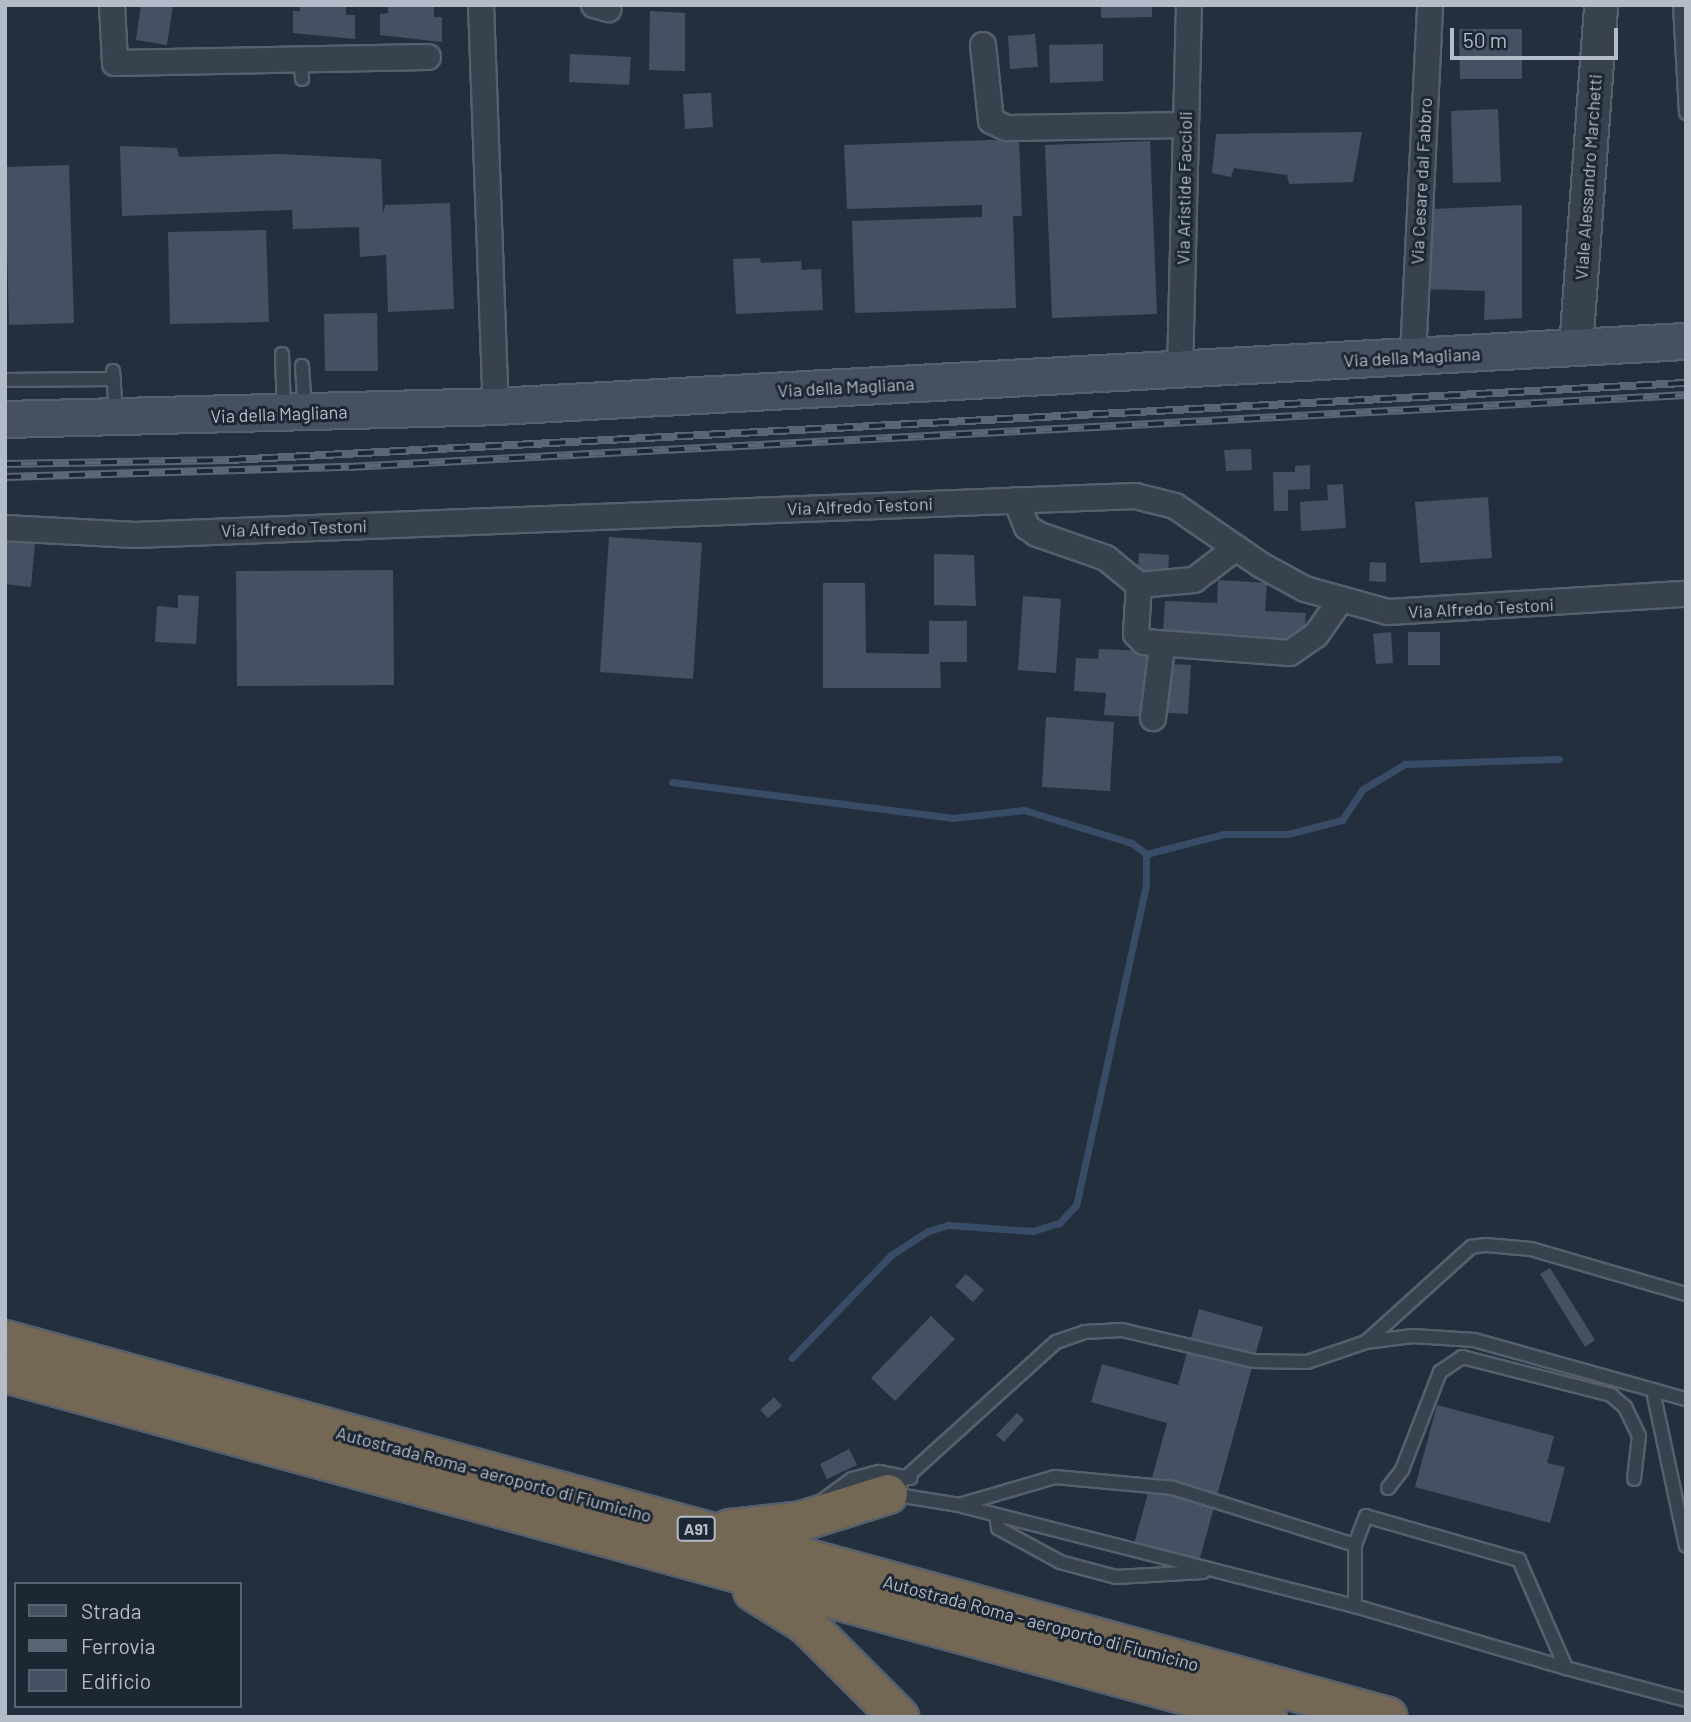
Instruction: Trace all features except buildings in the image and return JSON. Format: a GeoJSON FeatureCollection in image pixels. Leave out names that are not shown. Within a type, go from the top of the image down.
{"type":"FeatureCollection","features":[{"type":"Feature","properties":{"kind":"highway","name":"Autostrada Roma - aeroporto di Fiumicino"},"geometry":{"type":"LineString","coordinates":[[5,1340],[1388,1717]]}},
{"type":"Feature","properties":{"kind":"highway","name":"Autostrada Roma - aeroporto di Fiumicino"},"geometry":{"type":"LineString","coordinates":[[5,1373],[1267,1717]]}},
{"type":"Feature","properties":{"kind":"highway"},"geometry":{"type":"LineString","coordinates":[[706,1531],[811,1518],[899,1486]]}},
{"type":"Feature","properties":{"kind":"highway"},"geometry":{"type":"LineString","coordinates":[[675,1556],[791,1612],[899,1717]]}},
{"type":"Feature","properties":{"kind":"main road","name":"Via della Magliana"},"geometry":{"type":"LineString","coordinates":[[5,419],[116,419],[496,406],[1180,372],[1686,341]]}},
{"type":"Feature","properties":{"kind":"street"},"geometry":{"type":"LineString","coordinates":[[112,5],[115,63],[301,69],[394,63],[428,57]]}},
{"type":"Feature","properties":{"kind":"street"},"geometry":{"type":"LineString","coordinates":[[481,5],[496,406]]}},
{"type":"Feature","properties":{"kind":"street","name":"Via Aristide Faccioli"},"geometry":{"type":"LineString","coordinates":[[1180,372],[1189,5]]}},
{"type":"Feature","properties":{"kind":"street","name":"Via Cesare dal Fabbro"},"geometry":{"type":"LineString","coordinates":[[1413,356],[1430,5]]}},
{"type":"Feature","properties":{"kind":"street","name":"Viale Alessandro Marchetti"},"geometry":{"type":"LineString","coordinates":[[1576,348],[1601,5]]}},
{"type":"Feature","properties":{"kind":"street"},"geometry":{"type":"LineString","coordinates":[[983,45],[991,121],[1007,128],[1186,125]]}},
{"type":"Feature","properties":{"kind":"street","name":"Via Alfredo Testoni"},"geometry":{"type":"LineString","coordinates":[[5,528],[135,535],[1147,497],[1175,506],[1288,580],[1340,601],[1408,613],[1686,594]]}},
{"type":"Feature","properties":{"kind":"street"},"geometry":{"type":"LineString","coordinates":[[1016,500],[1027,527],[1037,534],[1106,558],[1139,585],[1194,580],[1236,548]]}},
{"type":"Feature","properties":{"kind":"street"},"geometry":{"type":"LineString","coordinates":[[1139,585],[1136,634],[1144,642],[1161,647],[1290,653],[1316,635],[1340,601]]}},
{"type":"Feature","properties":{"kind":"street"},"geometry":{"type":"LineString","coordinates":[[1153,718],[1161,647]]}},
{"type":"Feature","properties":{"kind":"lane"},"geometry":{"type":"LineString","coordinates":[[1680,5],[1686,113]]}},
{"type":"Feature","properties":{"kind":"lane"},"geometry":{"type":"LineString","coordinates":[[282,354],[295,414]]}},
{"type":"Feature","properties":{"kind":"lane"},"geometry":{"type":"LineString","coordinates":[[295,414],[302,366]]}},
{"type":"Feature","properties":{"kind":"lane"},"geometry":{"type":"LineString","coordinates":[[5,380],[113,375],[116,419]]}},
{"type":"Feature","properties":{"kind":"lane"},"geometry":{"type":"LineString","coordinates":[[1366,1342],[1471,1247],[1486,1245],[1531,1249],[1686,1294]]}},
{"type":"Feature","properties":{"kind":"lane"},"geometry":{"type":"LineString","coordinates":[[1686,1399],[1474,1340],[1413,1336],[1366,1342],[1307,1362],[1254,1361],[1122,1330],[1085,1332],[1056,1342],[1020,1372],[899,1486],[996,1515],[1355,1606],[1686,1700]]}},
{"type":"Feature","properties":{"kind":"lane"},"geometry":{"type":"LineString","coordinates":[[1388,1488],[1402,1470],[1440,1372],[1462,1357],[1611,1395],[1629,1414],[1639,1436],[1634,1479]]}},
{"type":"Feature","properties":{"kind":"lane"},"geometry":{"type":"LineString","coordinates":[[1653,1391],[1686,1546]]}},
{"type":"Feature","properties":{"kind":"lane"},"geometry":{"type":"LineString","coordinates":[[959,1505],[1055,1477],[1173,1488],[1355,1545]]}},
{"type":"Feature","properties":{"kind":"lane"},"geometry":{"type":"LineString","coordinates":[[996,1515],[998,1528],[1060,1562],[1105,1574],[1217,1571]]}},
{"type":"Feature","properties":{"kind":"lane"},"geometry":{"type":"LineString","coordinates":[[1355,1606],[1355,1545],[1366,1516],[1519,1560],[1566,1668]]}},
{"type":"Feature","properties":{"kind":"waterway"},"geometry":{"type":"LineString","coordinates":[[1146,854],[1224,834],[1288,834],[1342,820],[1363,789],[1405,764],[1559,759]]}},
{"type":"Feature","properties":{"kind":"waterway"},"geometry":{"type":"LineString","coordinates":[[672,782],[952,818],[1024,810],[1132,843],[1146,854],[1146,885],[1076,1205],[1059,1223],[1033,1231],[948,1225],[928,1231],[891,1255],[792,1358]]}},
{"type":"Feature","properties":{"kind":"railway"},"geometry":{"type":"LineString","coordinates":[[5,464],[230,460],[1686,383]]}},
{"type":"Feature","properties":{"kind":"railway"},"geometry":{"type":"LineString","coordinates":[[5,477],[349,467],[1686,395]]}}]}
